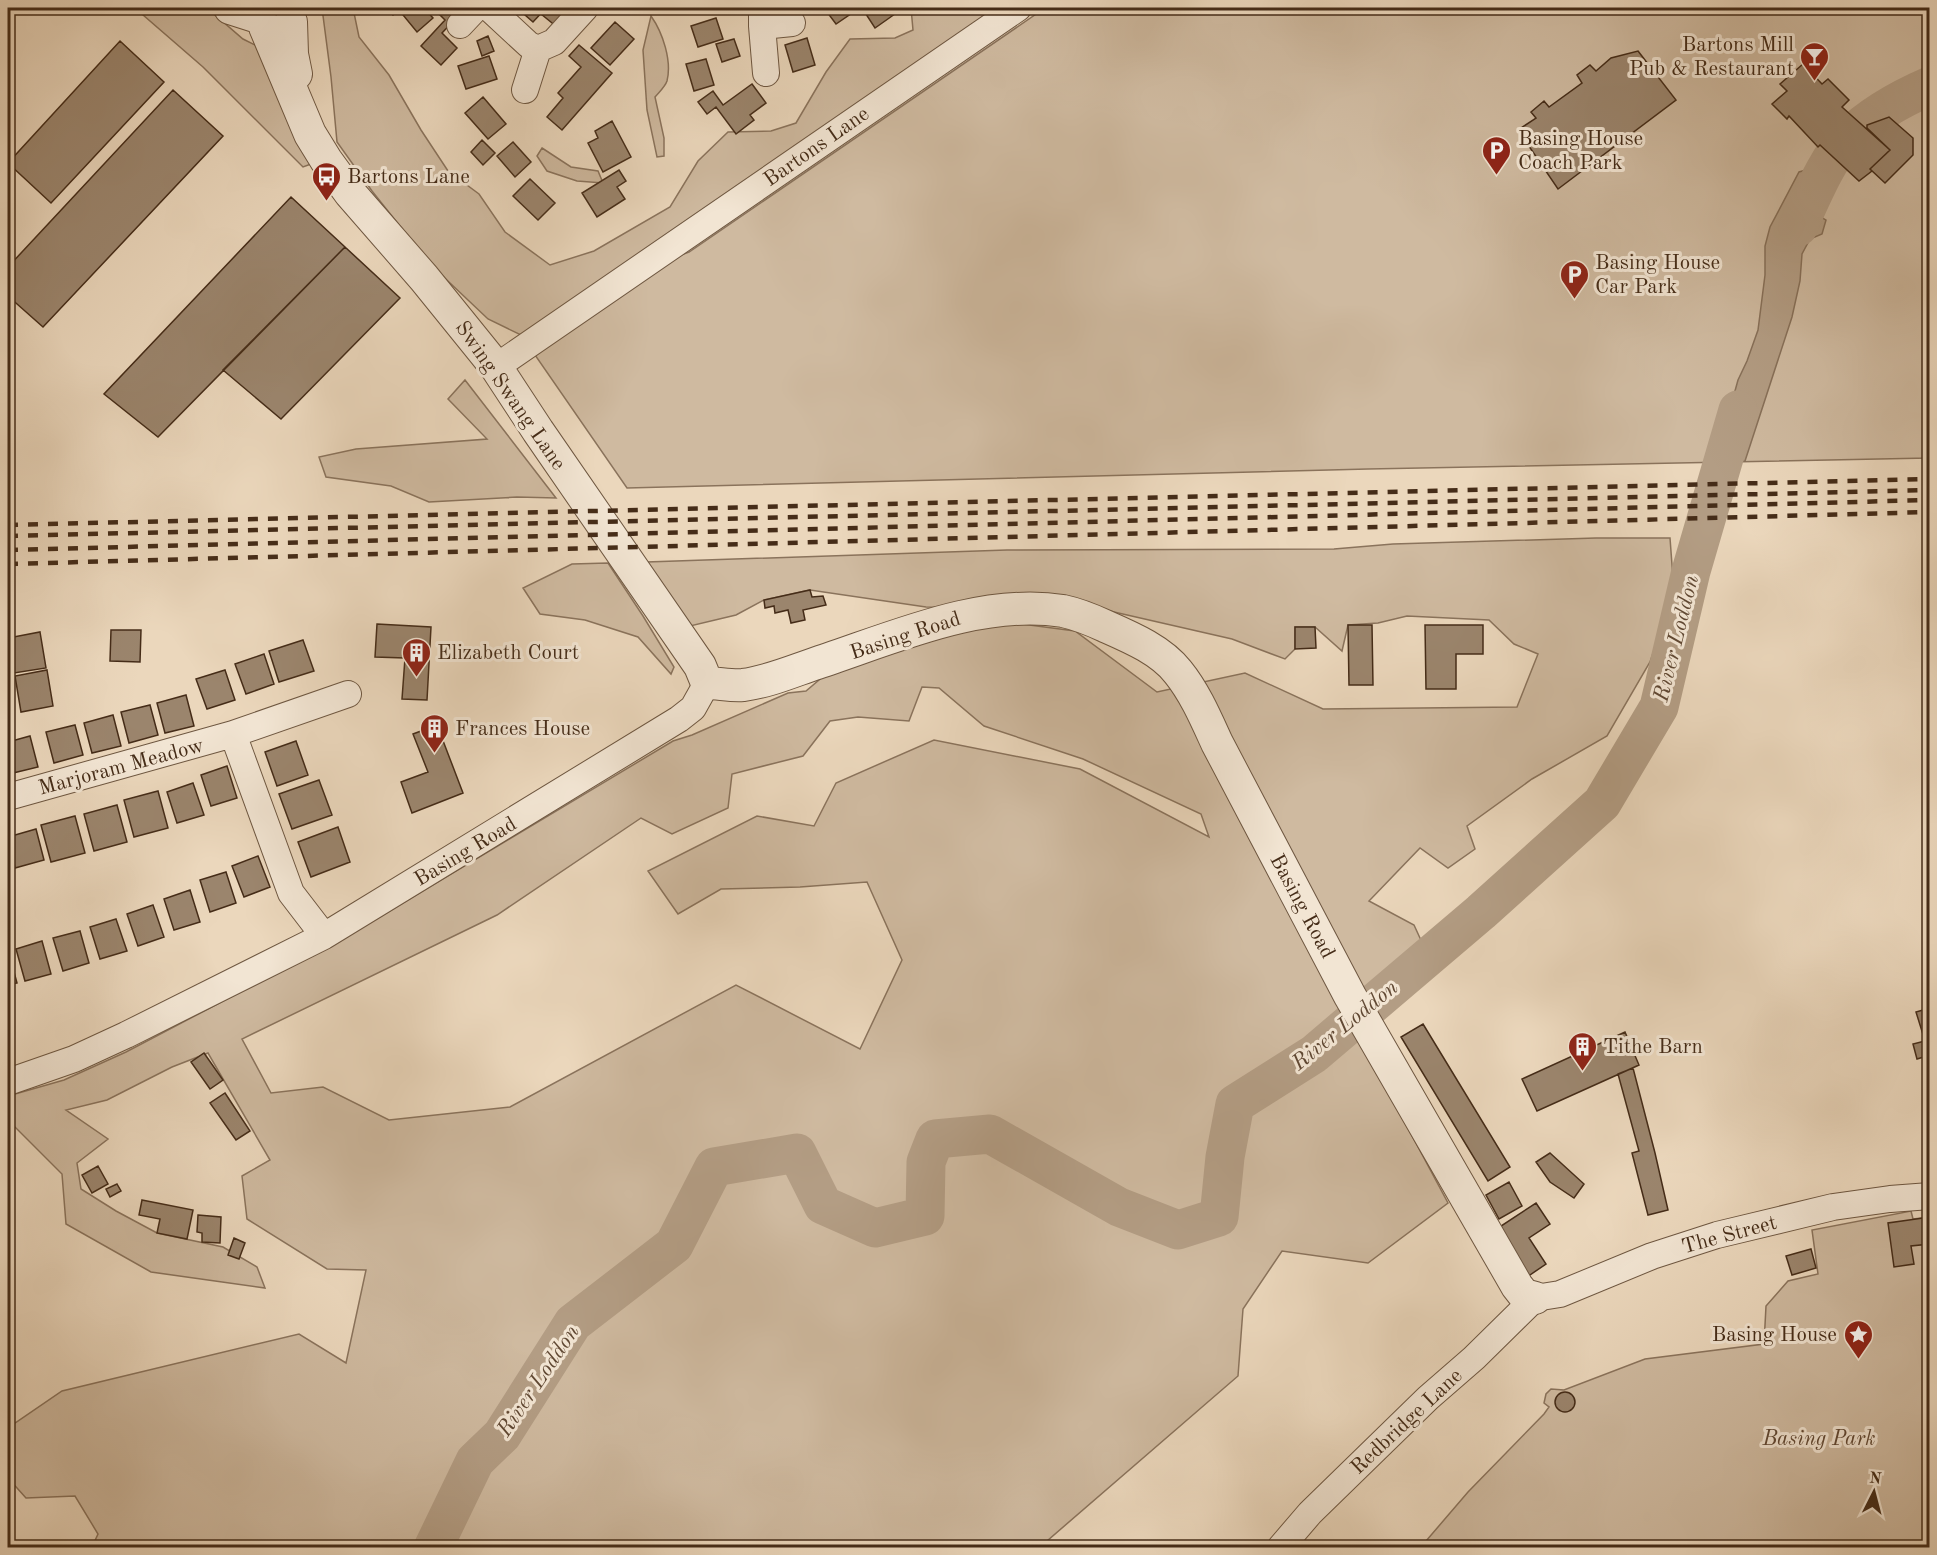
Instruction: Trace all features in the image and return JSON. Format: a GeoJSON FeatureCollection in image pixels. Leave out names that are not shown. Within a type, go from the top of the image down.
{"type":"FeatureCollection","features":[{"type":"Feature","properties":{"kind":"street"},"geometry":{"type":"LineString","coordinates":[[489,8],[529,45],[538,49],[554,42],[585,8]]}},
{"type":"Feature","properties":{"kind":"street","name":"Bartons Lane"},"geometry":{"type":"LineString","coordinates":[[496,367],[1018,8]]}},
{"type":"Feature","properties":{"kind":"street","name":"Swing Swang Lane"},"geometry":{"type":"LineString","coordinates":[[273,13],[303,116],[310,134],[326,160],[350,193],[424,278],[496,367],[695,659],[706,683]]}},
{"type":"Feature","properties":{"kind":"street"},"geometry":{"type":"LineString","coordinates":[[766,73],[762,16],[792,23]]}},
{"type":"Feature","properties":{"kind":"street"},"geometry":{"type":"LineString","coordinates":[[525,90],[538,49]]}},
{"type":"Feature","properties":{"kind":"street","name":"Basing Road"},"geometry":{"type":"LineString","coordinates":[[8,1082],[74,1059],[126,1035],[324,936],[680,719],[693,708],[706,683],[742,685],[781,675],[977,612],[1025,609],[1063,612],[1087,618],[1127,635],[1177,670],[1194,696],[1350,996],[1518,1286],[1524,1295],[1535,1298]]}},
{"type":"Feature","properties":{"kind":"street","name":"Marjoram Meadow"},"geometry":{"type":"LineString","coordinates":[[8,797],[233,734],[348,694]]}},
{"type":"Feature","properties":{"kind":"street"},"geometry":{"type":"LineString","coordinates":[[233,734],[291,893],[324,936]]}},
{"type":"Feature","properties":{"kind":"street","name":"The Street"},"geometry":{"type":"LineString","coordinates":[[1535,1298],[1560,1294],[1652,1256],[1717,1235],[1833,1207],[1929,1196]]}},
{"type":"Feature","properties":{"kind":"street","name":"Redbridge Lane"},"geometry":{"type":"LineString","coordinates":[[1280,1548],[1310,1513],[1535,1298]]}},
{"type":"Feature","properties":{"kind":"green space"},"geometry":{"type":"Polygon","coordinates":[[[135,8],[207,8],[243,39],[259,47],[311,164],[303,167],[203,67],[135,8]]]}},
{"type":"Feature","properties":{"kind":"green space"},"geometry":{"type":"Polygon","coordinates":[[[322,8],[353,8],[359,37],[389,75],[448,171],[479,194],[505,232],[550,265],[594,251],[670,207],[698,161],[728,132],[771,131],[796,123],[826,72],[850,39],[895,38],[913,30],[911,8],[999,8],[523,336],[488,319],[431,265],[372,191],[337,142],[322,8]]]}},
{"type":"Feature","properties":{"kind":"green space"},"geometry":{"type":"Polygon","coordinates":[[[1045,8],[1929,8],[1929,458],[1368,469],[627,488],[535,355],[673,258],[689,252],[1045,8]]]}},
{"type":"Feature","properties":{"kind":"green space"},"geometry":{"type":"Polygon","coordinates":[[[651,16],[663,39],[668,65],[667,81],[655,97],[664,138],[664,156],[657,157],[647,110],[643,50],[651,16]]]}},
{"type":"Feature","properties":{"kind":"green space"},"geometry":{"type":"Polygon","coordinates":[[[542,148],[571,167],[598,171],[603,183],[577,181],[547,171],[537,156],[542,148]]]}},
{"type":"Feature","properties":{"kind":"green space"},"geometry":{"type":"Polygon","coordinates":[[[465,380],[556,498],[517,497],[429,502],[391,486],[326,477],[319,457],[356,449],[487,439],[448,399],[465,380]]]}},
{"type":"Feature","properties":{"kind":"green space"},"geometry":{"type":"Polygon","coordinates":[[[1670,538],[1674,592],[1650,662],[1607,736],[1532,779],[1467,826],[1475,849],[1448,868],[1420,848],[1369,901],[1414,925],[1425,949],[1367,1001],[1319,962],[1448,1203],[1368,1263],[1282,1251],[1243,1309],[1238,1376],[1040,1547],[92,1547],[98,1534],[75,1496],[26,1498],[8,1478],[8,1428],[62,1391],[299,1334],[346,1363],[366,1270],[327,1269],[247,1219],[242,1176],[270,1160],[208,1053],[172,1067],[107,1100],[66,1110],[108,1139],[77,1163],[81,1189],[157,1233],[223,1247],[257,1267],[265,1288],[151,1272],[66,1224],[62,1174],[12,1124],[8,1125],[8,1096],[64,1080],[126,1052],[208,1009],[376,919],[673,741],[788,693],[806,691],[832,669],[998,621],[1075,631],[1157,692],[1245,673],[1323,709],[1517,707],[1538,654],[1514,644],[1489,620],[1407,616],[1378,623],[1348,625],[1342,651],[1315,627],[1295,627],[1295,649],[1285,659],[1232,639],[1101,609],[926,607],[810,590],[764,600],[736,615],[686,627],[647,562],[1007,550],[1334,549],[1393,544],[1670,538]],[[922,687],[909,721],[858,717],[830,721],[803,756],[732,774],[728,808],[672,834],[641,818],[497,915],[242,1039],[271,1093],[323,1087],[389,1120],[510,1107],[736,985],[860,1049],[902,960],[867,882],[721,889],[678,914],[648,871],[757,816],[814,826],[836,783],[934,740],[1080,769],[1209,837],[1201,814],[1083,759],[984,726],[939,688],[922,687]]]}},
{"type":"Feature","properties":{"kind":"green space"},"geometry":{"type":"Polygon","coordinates":[[[608,563],[674,667],[671,674],[638,637],[585,620],[540,614],[523,588],[572,564],[608,563]]]}},
{"type":"Feature","properties":{"kind":"green space","name":"Basing Park"},"geometry":{"type":"Polygon","coordinates":[[[1911,1211],[1913,1219],[1929,1217],[1929,1547],[1420,1548],[1468,1492],[1544,1414],[1549,1407],[1544,1403],[1546,1394],[1551,1389],[1564,1390],[1645,1359],[1764,1344],[1766,1306],[1788,1281],[1818,1274],[1812,1230],[1911,1211]]]}},
{"type":"Feature","properties":{"kind":"shaded area"},"geometry":{"type":"Polygon","coordinates":[[[1806,170],[1817,173],[1821,179],[1822,196],[1819,216],[1826,220],[1822,234],[1810,239],[1802,254],[1800,281],[1792,317],[1745,461],[1715,463],[1738,380],[1758,330],[1765,275],[1765,246],[1770,227],[1799,172],[1806,170]]]}},
{"type":"Feature","properties":{"kind":"building"},"geometry":{"type":"Polygon","coordinates":[[[8,8],[17,8],[8,18],[8,8]]]}},
{"type":"Feature","properties":{"kind":"building"},"geometry":{"type":"Polygon","coordinates":[[[386,8],[424,8],[433,18],[417,32],[399,10],[393,15],[386,8]]]}},
{"type":"Feature","properties":{"kind":"building"},"geometry":{"type":"Polygon","coordinates":[[[441,8],[455,8],[461,13],[442,33],[457,48],[441,65],[421,46],[445,20],[437,12],[441,8]]]}},
{"type":"Feature","properties":{"kind":"building"},"geometry":{"type":"Polygon","coordinates":[[[517,8],[546,8],[533,22],[517,8]]]}},
{"type":"Feature","properties":{"kind":"building"},"geometry":{"type":"Polygon","coordinates":[[[547,8],[563,8],[569,13],[557,27],[541,14],[547,8]]]}},
{"type":"Feature","properties":{"kind":"building"},"geometry":{"type":"Polygon","coordinates":[[[705,8],[726,8],[727,11],[707,14],[705,8]]]}},
{"type":"Feature","properties":{"kind":"building"},"geometry":{"type":"Polygon","coordinates":[[[824,8],[853,8],[855,11],[836,24],[824,8]]]}},
{"type":"Feature","properties":{"kind":"building"},"geometry":{"type":"Polygon","coordinates":[[[862,8],[901,8],[902,9],[875,28],[862,8]]]}},
{"type":"Feature","properties":{"kind":"building"},"geometry":{"type":"Polygon","coordinates":[[[716,18],[723,39],[698,47],[691,26],[716,18]]]}},
{"type":"Feature","properties":{"kind":"building"},"geometry":{"type":"Polygon","coordinates":[[[615,22],[634,39],[610,65],[591,48],[615,22]]]}},
{"type":"Feature","properties":{"kind":"building"},"geometry":{"type":"Polygon","coordinates":[[[488,36],[494,51],[482,56],[477,41],[488,36]]]}},
{"type":"Feature","properties":{"kind":"building"},"geometry":{"type":"Polygon","coordinates":[[[807,38],[815,65],[793,72],[785,45],[807,38]]]}},
{"type":"Feature","properties":{"kind":"building"},"geometry":{"type":"Polygon","coordinates":[[[734,39],[740,56],[722,62],[716,44],[734,39]]]}},
{"type":"Feature","properties":{"kind":"building"},"geometry":{"type":"Polygon","coordinates":[[[120,41],[164,82],[51,203],[8,163],[120,41]]]}},
{"type":"Feature","properties":{"kind":"building"},"geometry":{"type":"Polygon","coordinates":[[[579,45],[612,73],[562,130],[547,117],[563,98],[558,93],[581,67],[569,56],[579,45]]]}},
{"type":"Feature","properties":{"kind":"building"},"geometry":{"type":"Polygon","coordinates":[[[1638,51],[1676,100],[1558,189],[1518,130],[1536,118],[1531,112],[1544,101],[1549,107],[1582,83],[1577,75],[1590,65],[1596,71],[1611,58],[1638,51]]]}},
{"type":"Feature","properties":{"kind":"building"},"geometry":{"type":"Polygon","coordinates":[[[489,56],[497,79],[466,89],[458,66],[489,56]]]}},
{"type":"Feature","properties":{"kind":"building"},"geometry":{"type":"Polygon","coordinates":[[[706,59],[714,85],[694,91],[686,64],[706,59]]]}},
{"type":"Feature","properties":{"kind":"building"},"geometry":{"type":"Polygon","coordinates":[[[1803,64],[1822,84],[1828,79],[1849,100],[1842,107],[1890,150],[1870,169],[1872,171],[1859,181],[1820,145],[1818,147],[1789,116],[1787,119],[1772,104],[1787,91],[1780,84],[1803,64]]]}},
{"type":"Feature","properties":{"kind":"building"},"geometry":{"type":"Polygon","coordinates":[[[752,84],[766,103],[750,115],[754,120],[736,134],[716,107],[707,114],[698,102],[713,91],[723,105],[752,84]]]}},
{"type":"Feature","properties":{"kind":"building"},"geometry":{"type":"Polygon","coordinates":[[[173,90],[223,136],[43,327],[8,296],[8,267],[173,90]]]}},
{"type":"Feature","properties":{"kind":"building"},"geometry":{"type":"Polygon","coordinates":[[[483,97],[506,124],[488,139],[465,113],[483,97]]]}},
{"type":"Feature","properties":{"kind":"building"},"geometry":{"type":"Polygon","coordinates":[[[1889,117],[1913,138],[1913,155],[1885,183],[1870,169],[1890,150],[1867,128],[1867,125],[1889,117]]]}},
{"type":"Feature","properties":{"kind":"building"},"geometry":{"type":"Polygon","coordinates":[[[612,121],[631,157],[603,172],[588,143],[598,138],[595,131],[612,121]]]}},
{"type":"Feature","properties":{"kind":"building"},"geometry":{"type":"Polygon","coordinates":[[[482,140],[495,153],[483,165],[471,152],[482,140]]]}},
{"type":"Feature","properties":{"kind":"building"},"geometry":{"type":"Polygon","coordinates":[[[513,142],[531,162],[515,177],[497,156],[513,142]]]}},
{"type":"Feature","properties":{"kind":"building"},"geometry":{"type":"Polygon","coordinates":[[[619,170],[626,181],[617,187],[625,199],[597,217],[582,193],[619,170]]]}},
{"type":"Feature","properties":{"kind":"building"},"geometry":{"type":"Polygon","coordinates":[[[530,179],[555,203],[538,220],[513,196],[530,179]]]}},
{"type":"Feature","properties":{"kind":"building"},"geometry":{"type":"Polygon","coordinates":[[[291,197],[345,247],[158,437],[104,394],[291,197]]]}},
{"type":"Feature","properties":{"kind":"building"},"geometry":{"type":"Polygon","coordinates":[[[345,247],[400,298],[281,419],[223,370],[345,247]]]}},
{"type":"Feature","properties":{"kind":"building"},"geometry":{"type":"Polygon","coordinates":[[[810,590],[812,597],[823,596],[826,605],[803,610],[805,620],[791,623],[788,610],[775,613],[774,606],[765,608],[764,600],[810,590]]]}},
{"type":"Feature","properties":{"kind":"building","name":"Elizabeth Court"},"geometry":{"type":"Polygon","coordinates":[[[377,624],[431,627],[427,700],[402,699],[405,658],[375,657],[377,624]]]}},
{"type":"Feature","properties":{"kind":"building"},"geometry":{"type":"Polygon","coordinates":[[[1348,625],[1372,625],[1373,685],[1349,685],[1348,625]]]}},
{"type":"Feature","properties":{"kind":"building"},"geometry":{"type":"Polygon","coordinates":[[[1425,625],[1483,625],[1483,654],[1456,654],[1456,689],[1426,689],[1425,625]]]}},
{"type":"Feature","properties":{"kind":"building"},"geometry":{"type":"Polygon","coordinates":[[[1295,627],[1315,627],[1316,648],[1295,649],[1295,627]]]}},
{"type":"Feature","properties":{"kind":"building"},"geometry":{"type":"Polygon","coordinates":[[[111,630],[141,630],[140,662],[110,661],[111,630]]]}},
{"type":"Feature","properties":{"kind":"building"},"geometry":{"type":"Polygon","coordinates":[[[40,632],[46,668],[14,673],[8,638],[40,632]]]}},
{"type":"Feature","properties":{"kind":"building"},"geometry":{"type":"Polygon","coordinates":[[[303,640],[314,671],[279,682],[269,651],[303,640]]]}},
{"type":"Feature","properties":{"kind":"building"},"geometry":{"type":"Polygon","coordinates":[[[264,654],[274,684],[246,694],[235,664],[264,654]]]}},
{"type":"Feature","properties":{"kind":"building"},"geometry":{"type":"Polygon","coordinates":[[[47,670],[53,706],[21,712],[15,676],[47,670]]]}},
{"type":"Feature","properties":{"kind":"building"},"geometry":{"type":"Polygon","coordinates":[[[225,670],[235,700],[207,709],[196,679],[225,670]]]}},
{"type":"Feature","properties":{"kind":"building"},"geometry":{"type":"Polygon","coordinates":[[[186,695],[194,726],[165,733],[157,703],[186,695]]]}},
{"type":"Feature","properties":{"kind":"building"},"geometry":{"type":"Polygon","coordinates":[[[150,705],[158,735],[129,743],[121,712],[150,705]]]}},
{"type":"Feature","properties":{"kind":"building"},"geometry":{"type":"Polygon","coordinates":[[[113,715],[121,746],[92,753],[84,723],[113,715]]]}},
{"type":"Feature","properties":{"kind":"building"},"geometry":{"type":"Polygon","coordinates":[[[75,725],[83,755],[54,763],[46,732],[75,725]]]}},
{"type":"Feature","properties":{"kind":"building","name":"Frances House"},"geometry":{"type":"Polygon","coordinates":[[[437,725],[463,793],[412,813],[401,782],[428,772],[413,734],[437,725]]]}},
{"type":"Feature","properties":{"kind":"building"},"geometry":{"type":"Polygon","coordinates":[[[30,736],[38,767],[9,774],[8,742],[30,736]]]}},
{"type":"Feature","properties":{"kind":"building"},"geometry":{"type":"Polygon","coordinates":[[[296,741],[308,775],[277,786],[265,752],[296,741]]]}},
{"type":"Feature","properties":{"kind":"building"},"geometry":{"type":"Polygon","coordinates":[[[227,766],[237,798],[211,806],[201,775],[227,766]]]}},
{"type":"Feature","properties":{"kind":"building"},"geometry":{"type":"Polygon","coordinates":[[[319,780],[332,815],[292,829],[279,794],[319,780]]]}},
{"type":"Feature","properties":{"kind":"building"},"geometry":{"type":"Polygon","coordinates":[[[193,783],[204,815],[177,823],[167,792],[193,783]]]}},
{"type":"Feature","properties":{"kind":"building"},"geometry":{"type":"Polygon","coordinates":[[[158,791],[168,828],[134,837],[124,800],[158,791]]]}},
{"type":"Feature","properties":{"kind":"building"},"geometry":{"type":"Polygon","coordinates":[[[117,805],[127,842],[94,851],[84,814],[117,805]]]}},
{"type":"Feature","properties":{"kind":"building"},"geometry":{"type":"Polygon","coordinates":[[[75,816],[85,853],[51,862],[41,825],[75,816]]]}},
{"type":"Feature","properties":{"kind":"building"},"geometry":{"type":"Polygon","coordinates":[[[338,827],[350,862],[311,877],[298,842],[338,827]]]}},
{"type":"Feature","properties":{"kind":"building"},"geometry":{"type":"Polygon","coordinates":[[[36,829],[44,860],[15,868],[8,837],[36,829]]]}},
{"type":"Feature","properties":{"kind":"building"},"geometry":{"type":"Polygon","coordinates":[[[258,856],[270,887],[244,897],[232,866],[258,856]]]}},
{"type":"Feature","properties":{"kind":"building"},"geometry":{"type":"Polygon","coordinates":[[[226,872],[236,903],[210,912],[200,880],[226,872]]]}},
{"type":"Feature","properties":{"kind":"building"},"geometry":{"type":"Polygon","coordinates":[[[190,890],[200,922],[174,930],[164,899],[190,890]]]}},
{"type":"Feature","properties":{"kind":"building"},"geometry":{"type":"Polygon","coordinates":[[[153,905],[164,937],[138,946],[127,914],[153,905]]]}},
{"type":"Feature","properties":{"kind":"building"},"geometry":{"type":"Polygon","coordinates":[[[116,919],[127,951],[100,959],[90,927],[116,919]]]}},
{"type":"Feature","properties":{"kind":"building"},"geometry":{"type":"Polygon","coordinates":[[[80,931],[89,963],[63,971],[53,938],[80,931]]]}},
{"type":"Feature","properties":{"kind":"building"},"geometry":{"type":"Polygon","coordinates":[[[42,941],[51,974],[25,981],[16,949],[42,941]]]}},
{"type":"Feature","properties":{"kind":"building"},"geometry":{"type":"Polygon","coordinates":[[[8,950],[17,983],[8,985],[8,950]]]}},
{"type":"Feature","properties":{"kind":"building"},"geometry":{"type":"Polygon","coordinates":[[[1930,1008],[1930,1065],[1927,1056],[1917,1059],[1913,1044],[1925,1041],[1916,1012],[1930,1008]]]}},
{"type":"Feature","properties":{"kind":"building"},"geometry":{"type":"Polygon","coordinates":[[[1423,1024],[1510,1167],[1488,1181],[1401,1037],[1423,1024]]]}},
{"type":"Feature","properties":{"kind":"building","name":"Tithe Barn"},"geometry":{"type":"Polygon","coordinates":[[[1625,1032],[1639,1065],[1537,1111],[1522,1079],[1625,1032]]]}},
{"type":"Feature","properties":{"kind":"building"},"geometry":{"type":"Polygon","coordinates":[[[204,1053],[223,1080],[210,1089],[191,1062],[204,1053]]]}},
{"type":"Feature","properties":{"kind":"building"},"geometry":{"type":"Polygon","coordinates":[[[1633,1068],[1668,1210],[1648,1215],[1632,1153],[1639,1151],[1618,1074],[1633,1068]]]}},
{"type":"Feature","properties":{"kind":"building"},"geometry":{"type":"Polygon","coordinates":[[[225,1093],[250,1131],[236,1140],[210,1103],[225,1093]]]}},
{"type":"Feature","properties":{"kind":"building"},"geometry":{"type":"Polygon","coordinates":[[[1550,1153],[1584,1184],[1574,1198],[1550,1182],[1536,1162],[1550,1153]]]}},
{"type":"Feature","properties":{"kind":"building"},"geometry":{"type":"Polygon","coordinates":[[[98,1166],[108,1184],[92,1193],[82,1175],[98,1166]]]}},
{"type":"Feature","properties":{"kind":"building"},"geometry":{"type":"Polygon","coordinates":[[[1509,1182],[1522,1206],[1499,1219],[1486,1195],[1509,1182]]]}},
{"type":"Feature","properties":{"kind":"building"},"geometry":{"type":"Polygon","coordinates":[[[117,1184],[121,1191],[110,1197],[106,1189],[117,1184]]]}},
{"type":"Feature","properties":{"kind":"building"},"geometry":{"type":"Polygon","coordinates":[[[142,1200],[193,1210],[187,1239],[157,1233],[160,1219],[139,1215],[142,1200]]]}},
{"type":"Feature","properties":{"kind":"building"},"geometry":{"type":"Polygon","coordinates":[[[1536,1203],[1550,1224],[1529,1238],[1546,1264],[1527,1277],[1495,1230],[1536,1203]]]}},
{"type":"Feature","properties":{"kind":"building"},"geometry":{"type":"Polygon","coordinates":[[[198,1215],[221,1217],[220,1243],[202,1242],[202,1233],[197,1232],[198,1215]]]}},
{"type":"Feature","properties":{"kind":"building"},"geometry":{"type":"Polygon","coordinates":[[[1930,1217],[1930,1244],[1911,1246],[1914,1264],[1894,1267],[1888,1223],[1930,1217]]]}},
{"type":"Feature","properties":{"kind":"building"},"geometry":{"type":"Polygon","coordinates":[[[234,1238],[245,1243],[239,1259],[228,1255],[234,1238]]]}},
{"type":"Feature","properties":{"kind":"building"},"geometry":{"type":"Polygon","coordinates":[[[1811,1249],[1816,1268],[1792,1275],[1786,1256],[1811,1249]]]}},
{"type":"Feature","properties":{"kind":"building"},"geometry":{"type":"Polygon","coordinates":[[[1565,1392],[1572,1395],[1575,1402],[1572,1409],[1565,1412],[1558,1409],[1555,1402],[1558,1395],[1565,1392]]]}},
{"type":"Feature","properties":{"kind":"waterway","name":"River Loddon"},"geometry":{"type":"LineString","coordinates":[[1798,227],[1833,156],[1848,138],[1886,108],[1930,86]]}},
{"type":"Feature","properties":{"kind":"waterway","name":"River Loddon"},"geometry":{"type":"LineString","coordinates":[[433,1548],[475,1461],[502,1435],[573,1323],[674,1245],[714,1167],[797,1153],[823,1205],[875,1228],[925,1216],[926,1162],[935,1139],[990,1134],[1119,1207],[1178,1230],[1219,1217],[1225,1157],[1235,1104],[1314,1054],[1481,912],[1602,803],[1659,707],[1691,571],[1738,410]]}},
{"type":"Feature","properties":{"kind":"railway"},"geometry":{"type":"LineString","coordinates":[[8,525],[1930,479]]}},
{"type":"Feature","properties":{"kind":"railway"},"geometry":{"type":"LineString","coordinates":[[8,536],[1930,490]]}},
{"type":"Feature","properties":{"kind":"railway"},"geometry":{"type":"LineString","coordinates":[[8,550],[1930,500]]}},
{"type":"Feature","properties":{"kind":"railway"},"geometry":{"type":"LineString","coordinates":[[8,564],[1930,512]]}},
{"type":"Feature","properties":{"kind":"place","name":"Bartons Mill Pub & Restaurant"},"geometry":{"type":"Point","coordinates":[1815,82]}},
{"type":"Feature","properties":{"kind":"place","name":"Basing House Coach Park"},"geometry":{"type":"Point","coordinates":[1497,176]}},
{"type":"Feature","properties":{"kind":"place","name":"Bartons Lane"},"geometry":{"type":"Point","coordinates":[326,202]}},
{"type":"Feature","properties":{"kind":"place","name":"Basing House Car Park"},"geometry":{"type":"Point","coordinates":[1574,300]}},
{"type":"Feature","properties":{"kind":"place","name":"Elizabeth Court"},"geometry":{"type":"Point","coordinates":[416,678]}},
{"type":"Feature","properties":{"kind":"place","name":"Frances House"},"geometry":{"type":"Point","coordinates":[434,754]}},
{"type":"Feature","properties":{"kind":"place","name":"Tithe Barn"},"geometry":{"type":"Point","coordinates":[1582,1072]}},
{"type":"Feature","properties":{"kind":"place","name":"Basing House"},"geometry":{"type":"Point","coordinates":[1858,1360]}}]}
